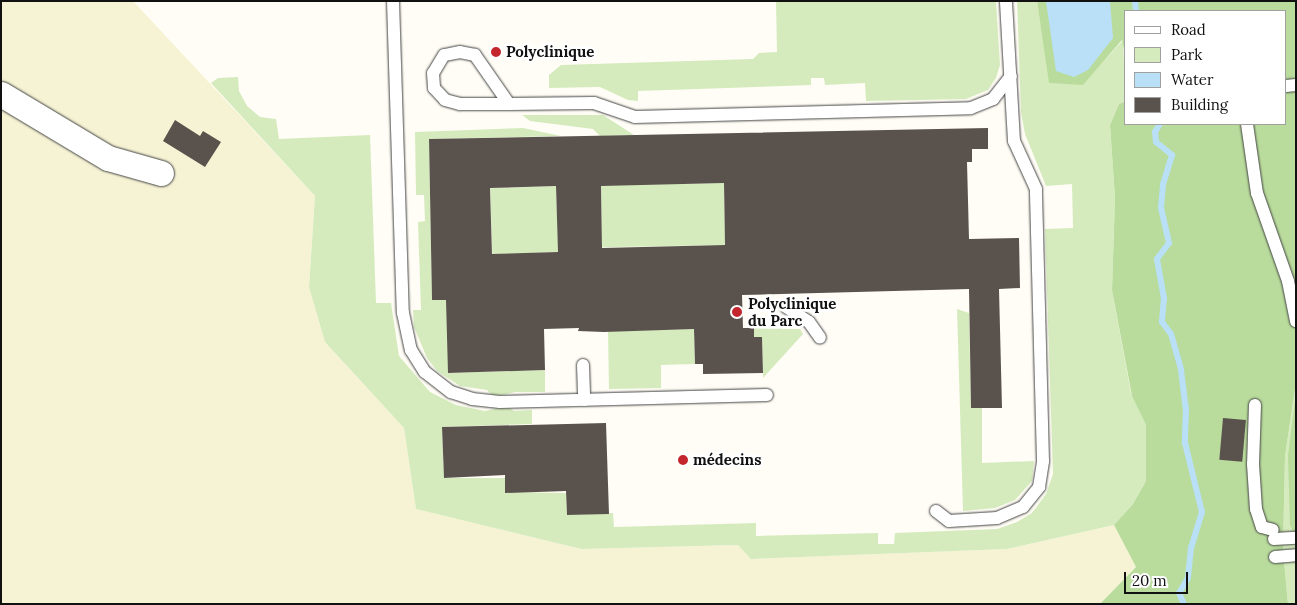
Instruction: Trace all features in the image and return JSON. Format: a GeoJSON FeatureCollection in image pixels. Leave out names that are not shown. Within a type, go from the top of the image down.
{"type":"FeatureCollection","features":[{"type":"Feature","properties":{"kind":"street"},"geometry":{"type":"LineString","coordinates":[[1,94],[108,158],[161,172]]}},
{"type":"Feature","properties":{"kind":"lane"},"geometry":{"type":"LineString","coordinates":[[393,1],[403,313],[411,350],[425,372],[451,392],[472,399],[500,402],[767,395]]}},
{"type":"Feature","properties":{"kind":"lane"},"geometry":{"type":"LineString","coordinates":[[936,511],[948,521],[997,518],[1023,506],[1039,486],[1043,461],[1036,189],[1014,141],[1006,1]]}},
{"type":"Feature","properties":{"kind":"lane"},"geometry":{"type":"LineString","coordinates":[[509,104],[475,55],[460,52],[444,55],[433,73],[434,88],[445,100],[460,104],[509,104],[594,103],[635,117],[971,108],[993,99],[1011,76]]}},
{"type":"Feature","properties":{"kind":"lane"},"geometry":{"type":"LineString","coordinates":[[1247,125],[1257,193],[1288,281],[1296,321]]}},
{"type":"Feature","properties":{"kind":"lane"},"geometry":{"type":"LineString","coordinates":[[786,307],[809,322],[820,338]]}},
{"type":"Feature","properties":{"kind":"lane"},"geometry":{"type":"LineString","coordinates":[[583,365],[584,400]]}},
{"type":"Feature","properties":{"kind":"lane"},"geometry":{"type":"LineString","coordinates":[[1255,405],[1252,464],[1256,509],[1262,527],[1273,535],[1296,538]]}},
{"type":"Feature","properties":{"kind":"lane"},"geometry":{"type":"LineString","coordinates":[[1275,557],[1296,555]]}},
{"type":"Feature","properties":{"kind":"shaded area"},"geometry":{"type":"Polygon","coordinates":[[[1,1],[133,1],[315,196],[309,287],[325,342],[404,428],[416,509],[581,549],[738,545],[752,559],[1007,549],[1114,525],[1136,567],[1100,604],[1,604],[1,1]]]}},
{"type":"Feature","properties":{"kind":"green space"},"geometry":{"type":"Polygon","coordinates":[[[776,1],[996,1],[1000,65],[996,78],[988,90],[966,99],[866,101],[865,83],[825,85],[824,78],[811,78],[811,85],[638,91],[638,101],[628,100],[600,87],[549,88],[549,75],[561,65],[753,59],[759,53],[777,52],[776,1]]]}},
{"type":"Feature","properties":{"kind":"green space"},"geometry":{"type":"Polygon","coordinates":[[[1017,1],[1037,1],[1050,83],[1083,84],[1123,40],[1124,102],[1119,104],[1110,125],[1115,198],[1112,290],[1131,393],[1146,425],[1146,481],[1133,504],[1114,525],[1007,549],[751,559],[738,545],[581,549],[416,509],[404,428],[325,342],[309,287],[315,196],[211,83],[218,78],[238,77],[239,91],[247,106],[260,117],[276,119],[279,139],[370,135],[376,303],[391,303],[399,356],[430,392],[456,405],[485,411],[507,406],[514,411],[532,410],[532,424],[442,427],[444,478],[505,478],[505,492],[566,493],[567,515],[613,513],[614,527],[756,523],[756,536],[878,533],[878,544],[894,544],[895,533],[997,529],[1017,522],[1032,513],[1046,494],[1053,474],[1045,229],[1073,228],[1072,184],[1046,186],[1025,134],[1021,112],[1017,1]]]}},
{"type":"Feature","properties":{"kind":"green space"},"geometry":{"type":"Polygon","coordinates":[[[1037,1],[1296,1],[1296,383],[1285,456],[1283,550],[1288,604],[1100,604],[1136,567],[1114,525],[1133,504],[1146,481],[1146,425],[1132,396],[1112,290],[1115,198],[1110,125],[1119,104],[1124,102],[1124,125],[1287,125],[1287,10],[1124,10],[1124,50],[1122,40],[1083,85],[1049,83],[1037,1]]]}},
{"type":"Feature","properties":{"kind":"green space"},"geometry":{"type":"Polygon","coordinates":[[[522,115],[603,115],[634,135],[600,136],[593,129],[530,121],[522,115]]]}},
{"type":"Feature","properties":{"kind":"green space"},"geometry":{"type":"Polygon","coordinates":[[[523,128],[561,136],[429,139],[432,300],[476,299],[449,373],[545,370],[545,392],[515,392],[494,397],[487,390],[460,386],[437,371],[427,358],[414,327],[413,310],[421,310],[418,222],[425,221],[424,195],[416,195],[415,132],[523,128]]]}},
{"type":"Feature","properties":{"kind":"green space"},"geometry":{"type":"Polygon","coordinates":[[[724,183],[725,245],[602,247],[601,185],[724,183]]]}},
{"type":"Feature","properties":{"kind":"green space"},"geometry":{"type":"Polygon","coordinates":[[[556,186],[558,252],[492,254],[490,188],[556,186]]]}},
{"type":"Feature","properties":{"kind":"green space"},"geometry":{"type":"Polygon","coordinates":[[[957,309],[969,313],[971,408],[982,408],[982,463],[1034,461],[1032,481],[1015,500],[995,508],[963,511],[957,309]]]}},
{"type":"Feature","properties":{"kind":"green space"},"geometry":{"type":"Polygon","coordinates":[[[754,328],[800,329],[803,334],[763,378],[762,337],[754,337],[754,328]]]}},
{"type":"Feature","properties":{"kind":"green space"},"geometry":{"type":"Polygon","coordinates":[[[694,329],[695,364],[661,365],[661,388],[609,389],[608,331],[694,329]]]}},
{"type":"Feature","properties":{"kind":"green space"},"geometry":{"type":"Polygon","coordinates":[[[1296,383],[1296,604],[1288,604],[1283,550],[1285,456],[1296,383]]]}},
{"type":"Feature","properties":{"kind":"green space"},"geometry":{"type":"Polygon","coordinates":[[[1296,392],[1296,533],[1294,533],[1290,525],[1288,456],[1296,392]]]}},
{"type":"Feature","properties":{"kind":"water"},"geometry":{"type":"Polygon","coordinates":[[[1046,1],[1110,1],[1113,38],[1088,70],[1074,77],[1056,71],[1046,1]]]}},
{"type":"Feature","properties":{"kind":"building"},"geometry":{"type":"Polygon","coordinates":[[[175,120],[200,136],[203,131],[221,142],[205,167],[163,141],[175,120]]]}},
{"type":"Feature","properties":{"kind":"building"},"geometry":{"type":"Polygon","coordinates":[[[988,128],[988,149],[972,149],[972,162],[967,162],[969,239],[1019,238],[1020,288],[999,289],[1002,408],[971,408],[969,289],[742,295],[743,328],[754,328],[754,337],[762,337],[763,373],[703,374],[703,364],[695,364],[694,329],[604,332],[578,331],[579,328],[544,329],[545,370],[448,373],[446,300],[432,300],[429,139],[988,128]],[[724,183],[601,186],[602,248],[725,245],[724,183]],[[556,186],[490,188],[492,254],[558,252],[556,186]]]}},
{"type":"Feature","properties":{"kind":"building"},"geometry":{"type":"Polygon","coordinates":[[[1223,418],[1246,420],[1242,462],[1219,460],[1223,418]]]}},
{"type":"Feature","properties":{"kind":"building"},"geometry":{"type":"Polygon","coordinates":[[[606,423],[609,514],[567,515],[566,491],[505,493],[505,475],[444,478],[442,427],[606,423]]]}},
{"type":"Feature","properties":{"kind":"waterway"},"geometry":{"type":"LineString","coordinates":[[1135,1],[1136,10]]}},
{"type":"Feature","properties":{"kind":"waterway"},"geometry":{"type":"LineString","coordinates":[[1159,125],[1155,132],[1156,142],[1172,155],[1163,185],[1161,208],[1169,243],[1157,259],[1164,298],[1162,322],[1171,334],[1181,370],[1186,408],[1185,443],[1202,512],[1191,548],[1188,578],[1179,593],[1184,604]]}},
{"type":"Feature","properties":{"kind":"place","name":"Polyclinique"},"geometry":{"type":"Point","coordinates":[496,52]}},
{"type":"Feature","properties":{"kind":"place","name":"Polyclinique du Parc"},"geometry":{"type":"Point","coordinates":[737,312]}},
{"type":"Feature","properties":{"kind":"place","name":"médecins"},"geometry":{"type":"Point","coordinates":[683,460]}}]}
